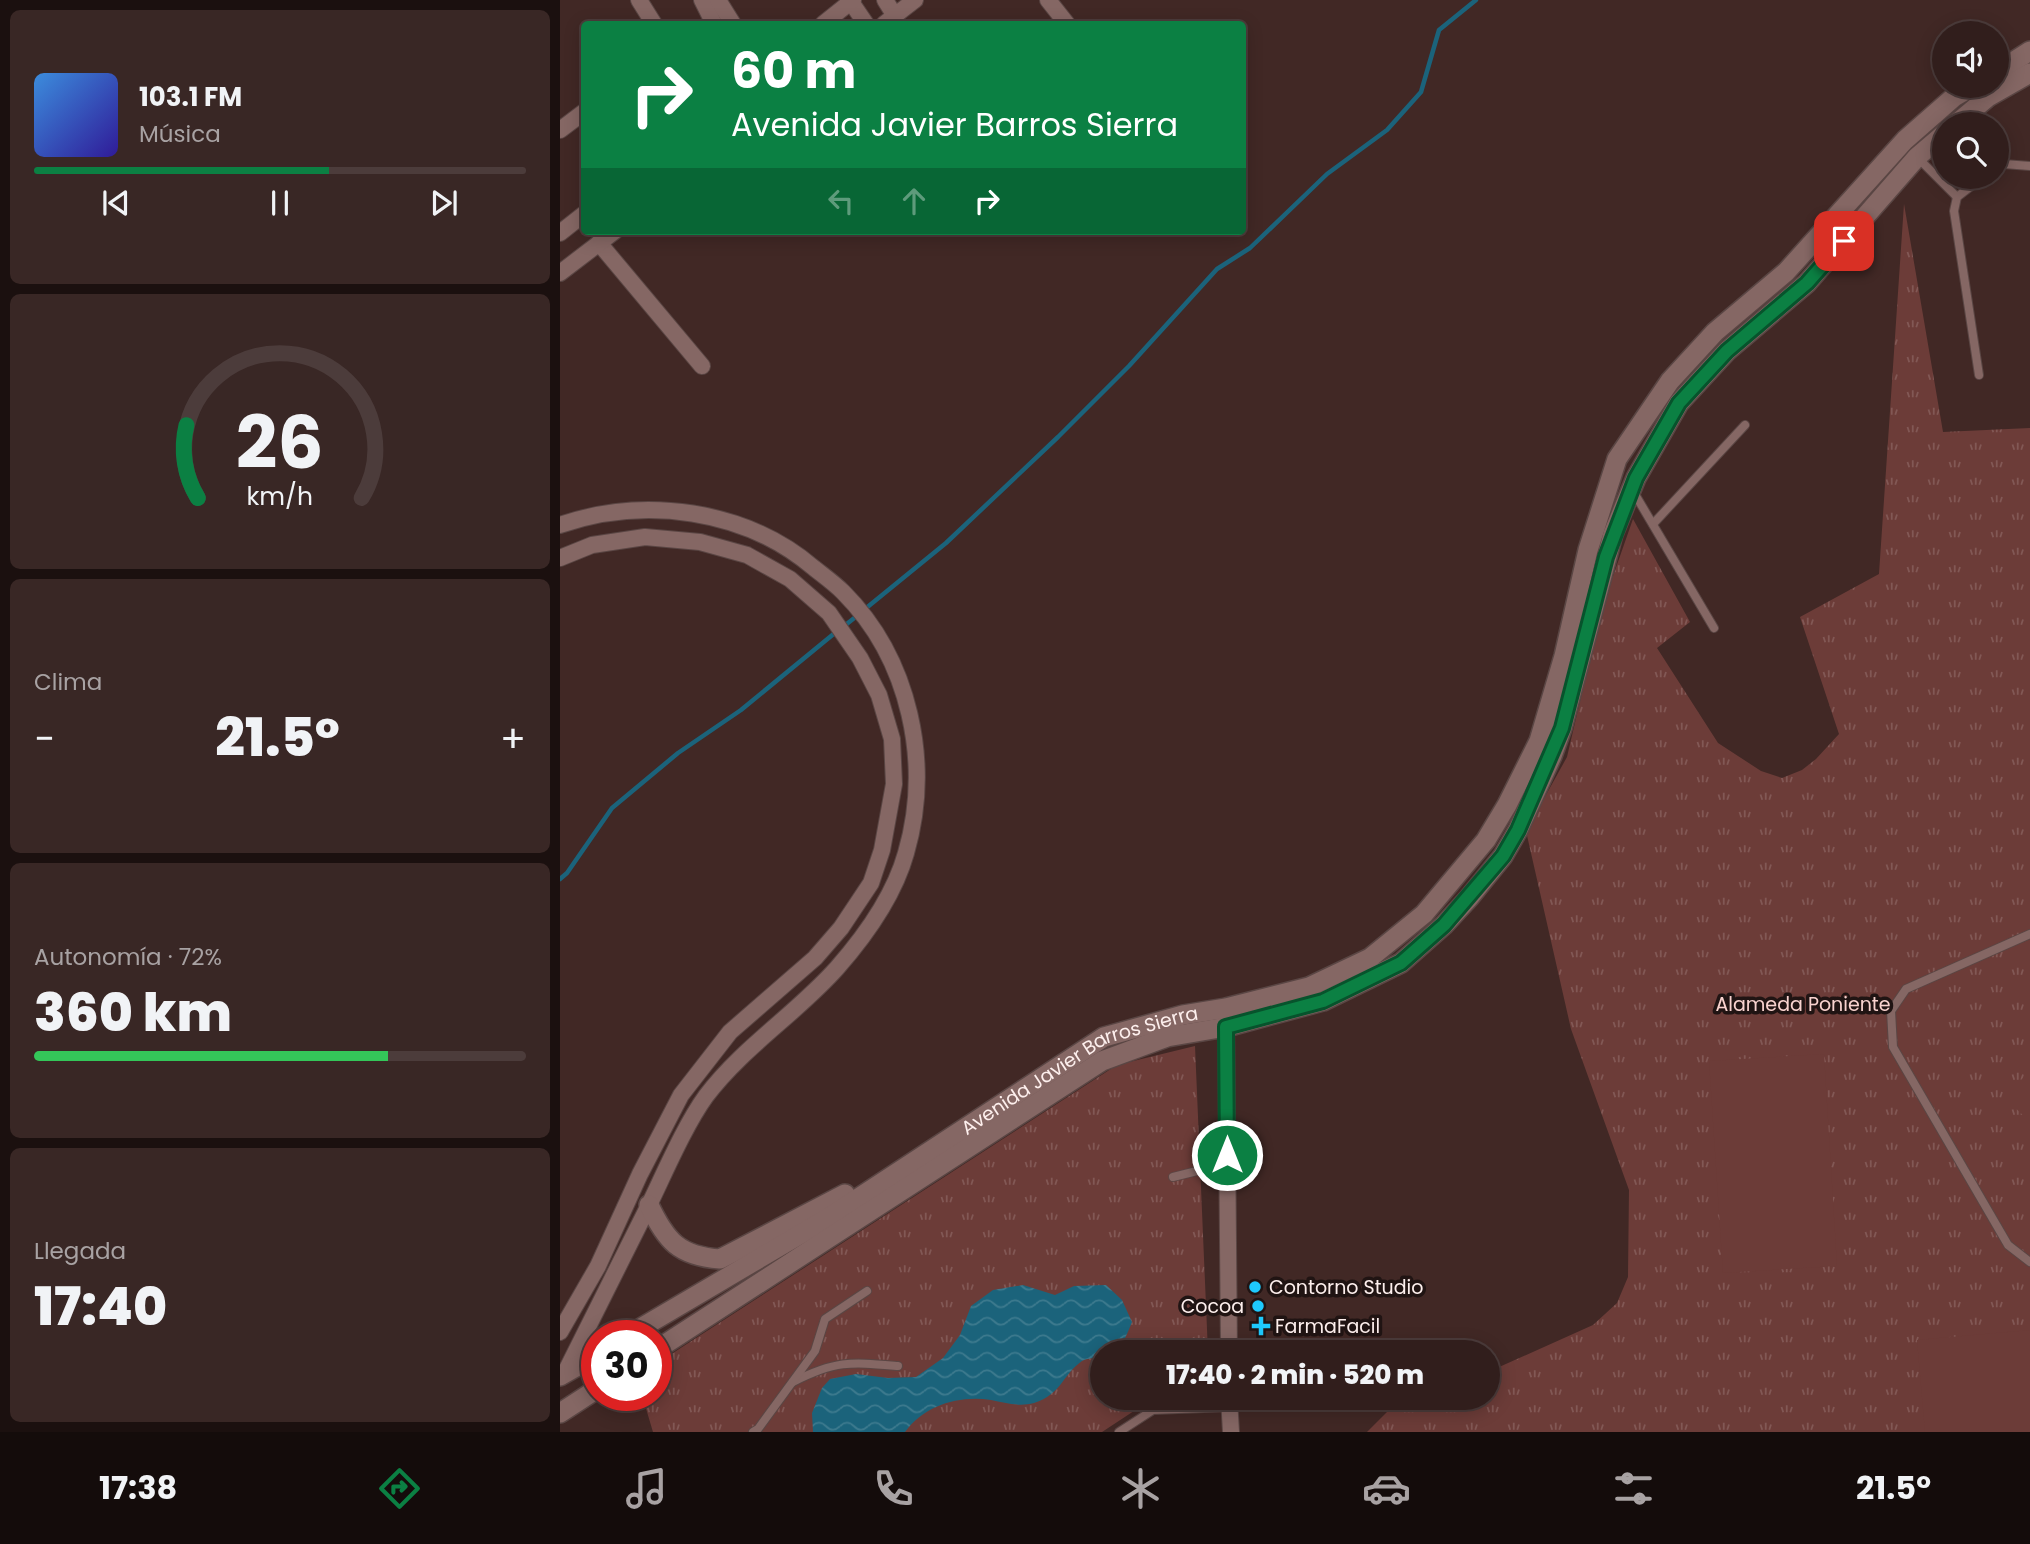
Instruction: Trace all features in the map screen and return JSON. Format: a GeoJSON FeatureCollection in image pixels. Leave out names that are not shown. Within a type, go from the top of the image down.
{"type":"FeatureCollection","features":[{"type":"Feature","properties":{"kind":"street"},"geometry":{"type":"LineString","coordinates":[[702,0],[712,21]]}},
{"type":"Feature","properties":{"kind":"street"},"geometry":{"type":"LineString","coordinates":[[718,0],[731,21]]}},
{"type":"Feature","properties":{"kind":"street"},"geometry":{"type":"LineString","coordinates":[[885,0],[889,20],[915,0]]}},
{"type":"Feature","properties":{"kind":"street"},"geometry":{"type":"LineString","coordinates":[[1048,0],[1066,21]]}},
{"type":"Feature","properties":{"kind":"street"},"geometry":{"type":"LineString","coordinates":[[826,21],[852,1],[864,21]]}},
{"type":"Feature","properties":{"kind":"street"},"geometry":{"type":"LineString","coordinates":[[643,3],[652,21]]}},
{"type":"Feature","properties":{"kind":"street"},"geometry":{"type":"LineString","coordinates":[[2009,64],[2030,51]]}},
{"type":"Feature","properties":{"kind":"street"},"geometry":{"type":"LineString","coordinates":[[1970,112],[1988,97],[2030,72]]}},
{"type":"Feature","properties":{"kind":"street","name":"Avenida Javier Barros Sierra"},"geometry":{"type":"LineString","coordinates":[[672,1340],[1101,1061],[1309,987],[1370,958],[1424,914],[1486,840],[1539,741],[1564,656],[1588,551],[1617,459],[1670,381],[1715,332],[1786,272],[1905,139],[1953,98]]}},
{"type":"Feature","properties":{"kind":"street"},"geometry":{"type":"LineString","coordinates":[[560,130],[581,114]]}},
{"type":"Feature","properties":{"kind":"street","name":"Avenida Javier Barros Sierra"},"geometry":{"type":"LineString","coordinates":[[655,1320],[828,1218],[1104,1037],[1183,1015],[1226,1018],[1323,1001],[1401,963],[1444,925],[1503,856],[1528,808],[1562,728],[1606,557],[1632,489],[1679,403],[1727,351],[1807,283],[1917,157],[1932,144]]}},
{"type":"Feature","properties":{"kind":"street"},"geometry":{"type":"LineString","coordinates":[[560,233],[581,216]]}},
{"type":"Feature","properties":{"kind":"street"},"geometry":{"type":"LineString","coordinates":[[560,273],[610,235]]}},
{"type":"Feature","properties":{"kind":"street"},"geometry":{"type":"LineString","coordinates":[[599,243],[702,366]]}},
{"type":"Feature","properties":{"kind":"street"},"geometry":{"type":"LineString","coordinates":[[560,525],[583,518],[646,509],[706,515],[754,530],[802,557],[844,593],[882,643],[904,691],[915,739],[917,789],[906,855],[891,891],[869,929],[836,970],[793,1011],[748,1048],[704,1099],[561,1378]]}},
{"type":"Feature","properties":{"kind":"street"},"geometry":{"type":"LineString","coordinates":[[560,558],[592,545],[645,537],[700,541],[747,555],[790,579],[830,614],[860,658],[879,695],[892,739],[894,784],[882,850],[870,883],[833,938],[778,993],[730,1032],[681,1095],[640,1174],[598,1266],[560,1332]]}},
{"type":"Feature","properties":{"kind":"street"},"geometry":{"type":"LineString","coordinates":[[1226,1018],[1229,1340]]}},
{"type":"Feature","properties":{"kind":"street"},"geometry":{"type":"LineString","coordinates":[[649,1205],[659,1227],[681,1250],[705,1258],[720,1259],[919,1158]]}},
{"type":"Feature","properties":{"kind":"street"},"geometry":{"type":"LineString","coordinates":[[561,1378],[581,1365]]}},
{"type":"Feature","properties":{"kind":"street"},"geometry":{"type":"LineString","coordinates":[[560,1413],[581,1399]]}},
{"type":"Feature","properties":{"kind":"street"},"geometry":{"type":"LineString","coordinates":[[1229,1410],[1231,1432]]}},
{"type":"Feature","properties":{"kind":"lane"},"geometry":{"type":"LineString","coordinates":[[1917,157],[1957,197]]}},
{"type":"Feature","properties":{"kind":"lane"},"geometry":{"type":"LineString","coordinates":[[2009,164],[2030,166]]}},
{"type":"Feature","properties":{"kind":"lane"},"geometry":{"type":"LineString","coordinates":[[1967,189],[1957,197],[1954,211],[1979,375]]}},
{"type":"Feature","properties":{"kind":"lane"},"geometry":{"type":"LineString","coordinates":[[1653,524],[1745,425]]}},
{"type":"Feature","properties":{"kind":"lane"},"geometry":{"type":"LineString","coordinates":[[1632,489],[1714,628]]}},
{"type":"Feature","properties":{"kind":"lane"},"geometry":{"type":"LineString","coordinates":[[2030,934],[1906,989],[1891,1011],[1893,1047],[2008,1245],[2030,1262]]}},
{"type":"Feature","properties":{"kind":"lane"},"geometry":{"type":"LineString","coordinates":[[1173,1177],[1201,1170],[1227,1155]]}},
{"type":"Feature","properties":{"kind":"lane"},"geometry":{"type":"LineString","coordinates":[[753,1432],[815,1351],[825,1319],[867,1291]]}},
{"type":"Feature","properties":{"kind":"lane"},"geometry":{"type":"LineString","coordinates":[[790,1384],[821,1368],[841,1364],[898,1366]]}},
{"type":"Feature","properties":{"kind":"lane"},"geometry":{"type":"LineString","coordinates":[[1119,1432],[1153,1410]]}},
{"type":"Feature","properties":{"kind":"green space","name":"Alameda Poniente"},"geometry":{"type":"Polygon","coordinates":[[[1904,204],[1943,432],[2030,428],[2030,1432],[1367,1432],[1389,1410],[1500,1410],[1500,1367],[1593,1325],[1617,1303],[1628,1277],[1629,1190],[1571,1029],[1526,831],[1567,757],[1595,637],[1633,519],[1690,622],[1657,648],[1718,743],[1761,771],[1782,778],[1802,770],[1839,734],[1800,617],[1879,574],[1904,204]]]}},
{"type":"Feature","properties":{"kind":"green space"},"geometry":{"type":"Polygon","coordinates":[[[1195,1046],[1207,1340],[1090,1340],[1090,1410],[1135,1410],[1102,1432],[653,1432],[647,1411],[672,1411],[672,1354],[1117,1065],[1195,1046]]]}},
{"type":"Feature","properties":{"kind":"green space"},"geometry":{"type":"Polygon","coordinates":[[[1824,1054],[1837,1266],[1723,1273],[1709,1061],[1824,1054]]]}},
{"type":"Feature","properties":{"kind":"green space"},"geometry":{"type":"Polygon","coordinates":[[[2030,1071],[2030,1122],[2004,1097],[2030,1071]]]}},
{"type":"Feature","properties":{"kind":"green space"},"geometry":{"type":"Polygon","coordinates":[[[2030,1330],[2030,1432],[1925,1432],[1917,1340],[2030,1330]]]}},
{"type":"Feature","properties":{"kind":"water"},"geometry":{"type":"Polygon","coordinates":[[[1023,1285],[1055,1295],[1074,1286],[1106,1285],[1122,1300],[1132,1322],[1123,1340],[1090,1340],[1090,1358],[1075,1366],[1050,1395],[1034,1403],[1018,1405],[967,1399],[933,1409],[922,1415],[905,1432],[813,1432],[812,1413],[822,1388],[830,1379],[856,1374],[888,1378],[916,1377],[943,1358],[960,1335],[971,1306],[993,1290],[1023,1285]]]}},
{"type":"Feature","properties":{"kind":"waterway"},"geometry":{"type":"LineString","coordinates":[[865,609],[946,543],[1058,437],[1129,366],[1217,269],[1250,248],[1327,174],[1387,130],[1421,92],[1439,30],[1476,0]]}},
{"type":"Feature","properties":{"kind":"waterway"},"geometry":{"type":"LineString","coordinates":[[843,627],[858,615]]}},
{"type":"Feature","properties":{"kind":"waterway"},"geometry":{"type":"LineString","coordinates":[[560,879],[567,873],[612,808],[678,753],[741,710],[836,632]]}},
{"type":"Feature","properties":{"kind":"place","name":"Contorno Studio"},"geometry":{"type":"Point","coordinates":[1255,1287]}},
{"type":"Feature","properties":{"kind":"place","name":"Cocoa"},"geometry":{"type":"Point","coordinates":[1258,1306]}},
{"type":"Feature","properties":{"kind":"place","name":"FarmaFacil"},"geometry":{"type":"Point","coordinates":[1261,1326]}},
{"type":"Feature","properties":{"kind":"route"},"geometry":{"type":"LineString","coordinates":[[1227,1155],[1226,1027],[1323,1001],[1401,963],[1444,925],[1503,856],[1518,830],[1562,728],[1606,557],[1636,478],[1679,403],[1727,351],[1807,283],[1844,241]]}}]}
